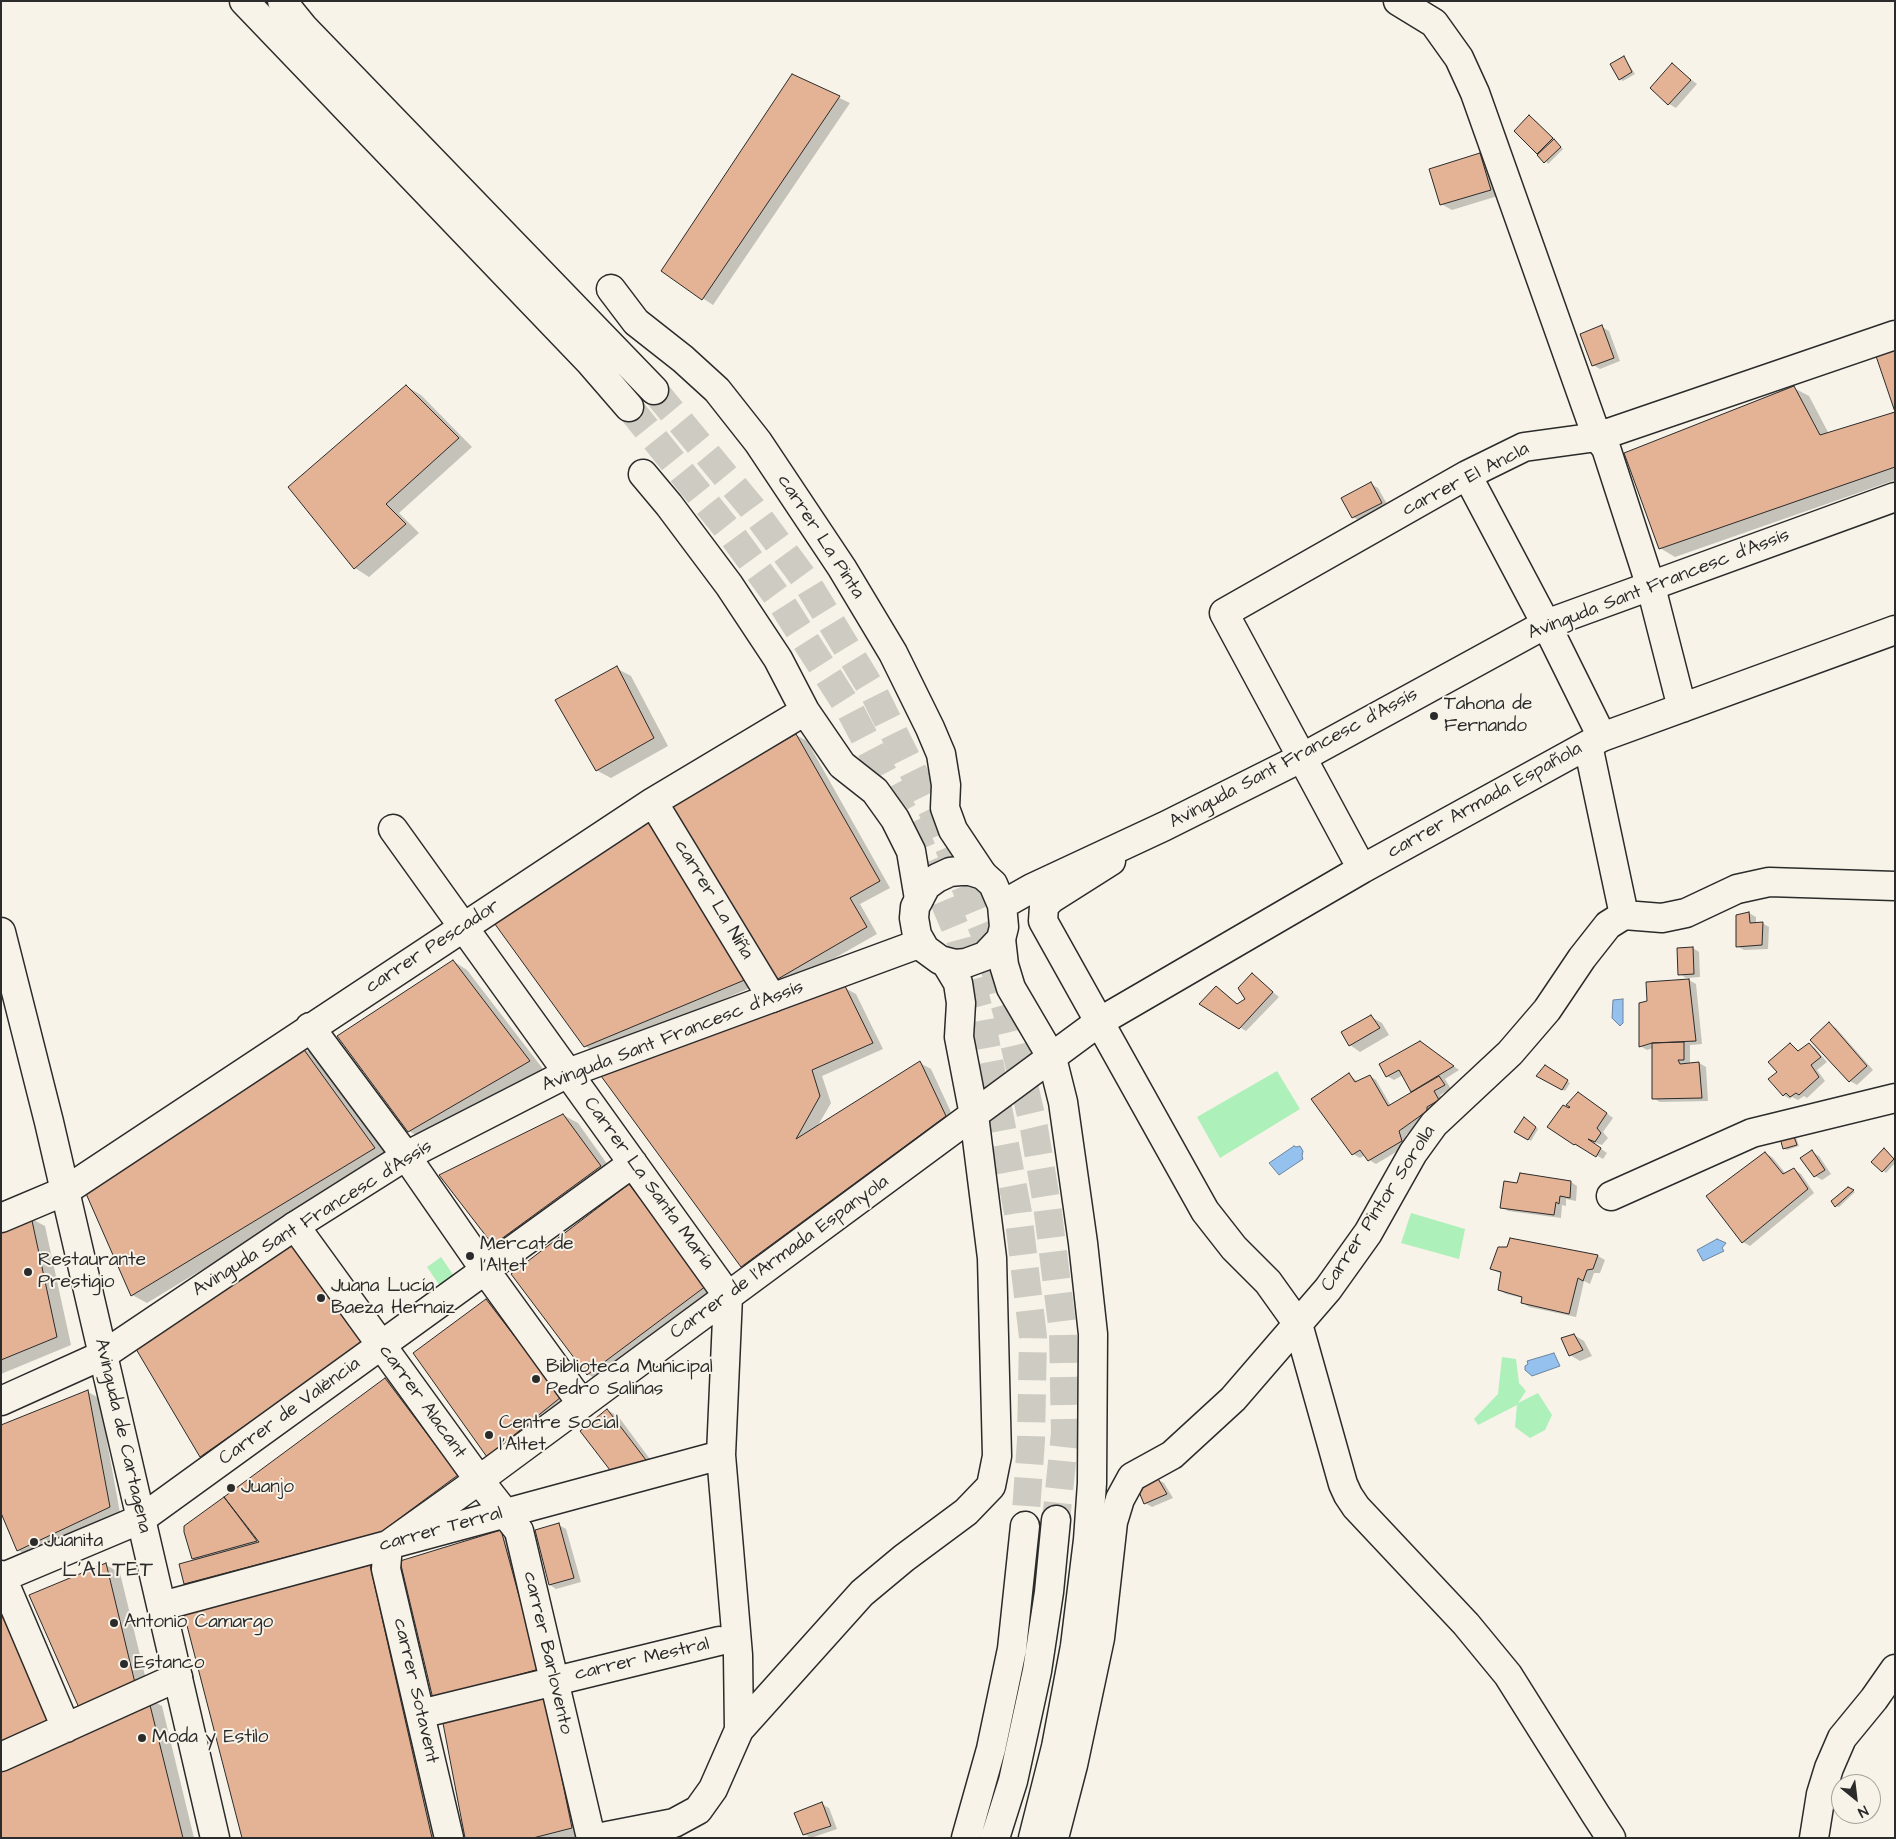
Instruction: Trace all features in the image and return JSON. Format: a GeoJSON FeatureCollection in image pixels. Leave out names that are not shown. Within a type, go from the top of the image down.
{"type":"FeatureCollection","features":[{"type":"Feature","properties":{"kind":"main road"},"geometry":{"type":"LineString","coordinates":[[244,1],[590,362],[629,407]]}},
{"type":"Feature","properties":{"kind":"main road"},"geometry":{"type":"LineString","coordinates":[[282,1],[304,28],[654,390]]}},
{"type":"Feature","properties":{"kind":"main road"},"geometry":{"type":"LineString","coordinates":[[1398,1],[1434,23],[1459,58],[1475,93],[1597,437],[1606,448],[1651,586],[1682,708]]}},
{"type":"Feature","properties":{"kind":"main road","name":"carrer La Pinta"},"geometry":{"type":"LineString","coordinates":[[611,289],[636,322],[683,359],[717,390],[758,442],[842,568],[893,653],[930,728],[941,754],[946,785],[945,808],[953,830],[983,875]]}},
{"type":"Feature","properties":{"kind":"main road","name":"carrer El Ancla"},"geometry":{"type":"LineString","coordinates":[[1303,758],[1224,613],[1467,475],[1524,447],[1597,437],[1895,334]]}},
{"type":"Feature","properties":{"kind":"main road"},"geometry":{"type":"LineString","coordinates":[[643,474],[669,505],[729,585],[778,659],[806,711],[842,765],[875,790],[895,819],[910,851],[919,899]]}},
{"type":"Feature","properties":{"kind":"main road"},"geometry":{"type":"LineString","coordinates":[[1467,475],[1546,624],[1595,741],[1624,915],[1662,918],[1686,913],[1737,889],[1769,882],[1895,886]]}},
{"type":"Feature","properties":{"kind":"main road","name":"Avinguda Sant Francesc d'Assís"},"geometry":{"type":"LineString","coordinates":[[1002,905],[1032,888],[1165,826],[1303,758],[1546,624],[1895,497]]}},
{"type":"Feature","properties":{"kind":"main road","name":"carrer Armada Española"},"geometry":{"type":"LineString","coordinates":[[1099,1022],[1362,869],[1595,741],[1895,630]]}},
{"type":"Feature","properties":{"kind":"main road","name":"carrer Pescador"},"geometry":{"type":"LineString","coordinates":[[1,1218],[65,1191],[653,802],[806,711]]}},
{"type":"Feature","properties":{"kind":"main road"},"geometry":{"type":"LineString","coordinates":[[1303,758],[1362,869]]}},
{"type":"Feature","properties":{"kind":"main road","name":"carrer La Niña"},"geometry":{"type":"LineString","coordinates":[[653,802],[772,998]]}},
{"type":"Feature","properties":{"kind":"main road"},"geometry":{"type":"LineString","coordinates":[[1165,826],[1052,899],[1044,906],[1043,921],[1206,1210],[1234,1248],[1268,1282],[1298,1324],[1343,1484],[1348,1495],[1356,1507],[1466,1624],[1508,1675],[1611,1838]]}},
{"type":"Feature","properties":{"kind":"main road","name":"Carrer La Santa María"},"geometry":{"type":"LineString","coordinates":[[393,829],[728,1296]]}},
{"type":"Feature","properties":{"kind":"main road","name":"carrer La Pinta"},"geometry":{"type":"LineString","coordinates":[[950,872],[953,830]]}},
{"type":"Feature","properties":{"kind":"main road"},"geometry":{"type":"LineString","coordinates":[[1002,939],[985,956],[966,963],[946,963],[932,956],[921,942],[914,918],[919,899],[926,886],[950,872],[970,871],[983,875],[997,890],[1002,905],[1004,965],[1011,988],[1052,1058],[1063,1102],[1084,1243],[1093,1334],[1092,1483],[1088,1540],[1075,1646],[1056,1747],[1033,1838]]}},
{"type":"Feature","properties":{"kind":"main road","name":"Carrer Pintor Sorolla"},"geometry":{"type":"LineString","coordinates":[[1054,1838],[1073,1765],[1100,1638],[1113,1522],[1120,1499],[1132,1477],[1172,1455],[1233,1399],[1328,1288],[1368,1233],[1413,1153],[1434,1124],[1510,1053],[1546,1010],[1582,958],[1608,925],[1624,915]]}},
{"type":"Feature","properties":{"kind":"main road","name":"Avinguda de Cartagena"},"geometry":{"type":"LineString","coordinates":[[1,932],[49,1122],[215,1838]]}},
{"type":"Feature","properties":{"kind":"main road","name":"Avinguda Sant Francesc d’Assís"},"geometry":{"type":"LineString","coordinates":[[1,1401],[103,1355],[295,1226],[406,1156],[568,1073],[921,942]]}},
{"type":"Feature","properties":{"kind":"main road"},"geometry":{"type":"LineString","coordinates":[[596,1838],[674,1823],[698,1810],[713,1789],[739,1730],[862,1594],[904,1558],[966,1512],[991,1486],[997,1456],[992,1258],[974,1116],[959,1037],[962,1003],[958,983],[946,963]]}},
{"type":"Feature","properties":{"kind":"main road","name":"Carrer de l'Armada Espanyola"},"geometry":{"type":"LineString","coordinates":[[388,1544],[479,1480],[1099,1022]]}},
{"type":"Feature","properties":{"kind":"main road"},"geometry":{"type":"LineString","coordinates":[[310,1028],[406,1156],[485,1270],[582,1404]]}},
{"type":"Feature","properties":{"kind":"main road"},"geometry":{"type":"LineString","coordinates":[[1611,1196],[1752,1133],[1895,1098]]}},
{"type":"Feature","properties":{"kind":"main road","name":"Carrer de València"},"geometry":{"type":"LineString","coordinates":[[2,1577],[141,1519],[633,1163]]}},
{"type":"Feature","properties":{"kind":"main road","name":"carrer Alacant"},"geometry":{"type":"LineString","coordinates":[[295,1226],[479,1480]]}},
{"type":"Feature","properties":{"kind":"main road"},"geometry":{"type":"LineString","coordinates":[[728,1296],[721,1455],[738,1655],[739,1730]]}},
{"type":"Feature","properties":{"kind":"main road","name":"carrer Terral"},"geometry":{"type":"LineString","coordinates":[[162,1606],[721,1455]]}},
{"type":"Feature","properties":{"kind":"main road","name":"carrer Barlovento"},"geometry":{"type":"LineString","coordinates":[[479,1480],[519,1532],[591,1838]]}},
{"type":"Feature","properties":{"kind":"main road"},"geometry":{"type":"LineString","coordinates":[[996,1838],[1013,1781],[1037,1671],[1049,1592],[1056,1520]]}},
{"type":"Feature","properties":{"kind":"main road"},"geometry":{"type":"LineString","coordinates":[[966,1838],[990,1750],[1012,1649],[1025,1526]]}},
{"type":"Feature","properties":{"kind":"main road","name":"carrer Sotavent"},"geometry":{"type":"LineString","coordinates":[[388,1544],[386,1569],[449,1838]]}},
{"type":"Feature","properties":{"kind":"main road"},"geometry":{"type":"LineString","coordinates":[[2,1577],[66,1728]]}},
{"type":"Feature","properties":{"kind":"main road","name":"carrer Mestral"},"geometry":{"type":"LineString","coordinates":[[420,1714],[719,1641]]}},
{"type":"Feature","properties":{"kind":"main road"},"geometry":{"type":"LineString","coordinates":[[1814,1838],[1821,1794],[1829,1768],[1842,1738],[1874,1700],[1895,1669]]}},
{"type":"Feature","properties":{"kind":"main road"},"geometry":{"type":"LineString","coordinates":[[1,1757],[178,1677]]}},
{"type":"Feature","properties":{"kind":"green space"},"geometry":{"type":"Polygon","coordinates":[[[1277,1071],[1300,1109],[1220,1158],[1197,1117],[1277,1071]]]}},
{"type":"Feature","properties":{"kind":"green space"},"geometry":{"type":"Polygon","coordinates":[[[1411,1213],[1465,1229],[1459,1259],[1401,1243],[1411,1213]]]}},
{"type":"Feature","properties":{"kind":"green space"},"geometry":{"type":"Polygon","coordinates":[[[441,1257],[456,1279],[442,1289],[427,1267],[441,1257]]]}},
{"type":"Feature","properties":{"kind":"green space"},"geometry":{"type":"Polygon","coordinates":[[[1502,1357],[1516,1359],[1519,1383],[1526,1391],[1518,1403],[1538,1393],[1552,1415],[1545,1430],[1530,1438],[1515,1427],[1517,1405],[1478,1425],[1474,1419],[1498,1394],[1502,1357]]]}},
{"type":"Feature","properties":{"kind":"water"},"geometry":{"type":"Polygon","coordinates":[[[1623,999],[1623,1023],[1620,1026],[1612,1018],[1613,1000],[1623,999]]]}},
{"type":"Feature","properties":{"kind":"water"},"geometry":{"type":"Polygon","coordinates":[[[1294,1146],[1300,1146],[1303,1151],[1303,1159],[1279,1175],[1269,1163],[1294,1146]]]}},
{"type":"Feature","properties":{"kind":"water"},"geometry":{"type":"Polygon","coordinates":[[[1717,1239],[1726,1243],[1722,1248],[1724,1251],[1703,1261],[1697,1250],[1717,1239]]]}},
{"type":"Feature","properties":{"kind":"water"},"geometry":{"type":"Polygon","coordinates":[[[1554,1353],[1560,1366],[1532,1376],[1525,1370],[1525,1366],[1528,1364],[1527,1361],[1554,1353]]]}},
{"type":"Feature","properties":{"kind":"building"},"geometry":{"type":"Polygon","coordinates":[[[1624,56],[1632,72],[1619,80],[1610,64],[1624,56]]]}},
{"type":"Feature","properties":{"kind":"building"},"geometry":{"type":"Polygon","coordinates":[[[1672,63],[1691,80],[1668,105],[1650,88],[1672,63]]]}},
{"type":"Feature","properties":{"kind":"building"},"geometry":{"type":"Polygon","coordinates":[[[792,74],[840,96],[702,300],[661,271],[792,74]]]}},
{"type":"Feature","properties":{"kind":"building"},"geometry":{"type":"Polygon","coordinates":[[[1529,115],[1553,138],[1537,154],[1514,131],[1529,115]]]}},
{"type":"Feature","properties":{"kind":"building"},"geometry":{"type":"Polygon","coordinates":[[[1554,139],[1561,147],[1544,163],[1537,155],[1554,139]]]}},
{"type":"Feature","properties":{"kind":"building"},"geometry":{"type":"Polygon","coordinates":[[[1480,153],[1491,190],[1440,205],[1429,169],[1480,153]]]}},
{"type":"Feature","properties":{"kind":"building"},"geometry":{"type":"Polygon","coordinates":[[[1602,325],[1614,358],[1592,366],[1580,334],[1602,325]]]}},
{"type":"Feature","properties":{"kind":"building"},"geometry":{"type":"Polygon","coordinates":[[[1895,350],[1895,412],[1876,356],[1895,350]]]}},
{"type":"Feature","properties":{"kind":"building"},"geometry":{"type":"Polygon","coordinates":[[[406,385],[459,438],[386,504],[406,524],[354,569],[288,487],[406,385]]]}},
{"type":"Feature","properties":{"kind":"building"},"geometry":{"type":"Polygon","coordinates":[[[1794,386],[1820,435],[1895,412],[1895,467],[1659,549],[1624,453],[1794,386]]]}},
{"type":"Feature","properties":{"kind":"building"},"geometry":{"type":"Polygon","coordinates":[[[1371,482],[1382,503],[1352,518],[1341,498],[1371,482]]]}},
{"type":"Feature","properties":{"kind":"building"},"geometry":{"type":"Polygon","coordinates":[[[617,666],[654,738],[596,771],[555,700],[617,666]]]}},
{"type":"Feature","properties":{"kind":"building"},"geometry":{"type":"Polygon","coordinates":[[[796,734],[880,881],[850,898],[867,927],[771,983],[670,806],[796,734]]]}},
{"type":"Feature","properties":{"kind":"building"},"geometry":{"type":"Polygon","coordinates":[[[651,816],[747,979],[584,1047],[492,920],[651,816]]]}},
{"type":"Feature","properties":{"kind":"building"},"geometry":{"type":"Polygon","coordinates":[[[1749,912],[1750,923],[1763,922],[1762,945],[1736,947],[1736,915],[1749,912]]]}},
{"type":"Feature","properties":{"kind":"building"},"geometry":{"type":"Polygon","coordinates":[[[1693,947],[1694,974],[1678,975],[1677,948],[1693,947]]]}},
{"type":"Feature","properties":{"kind":"building"},"geometry":{"type":"Polygon","coordinates":[[[453,960],[530,1061],[408,1132],[337,1036],[453,960]]]}},
{"type":"Feature","properties":{"kind":"building"},"geometry":{"type":"Polygon","coordinates":[[[1252,973],[1273,992],[1239,1029],[1199,1004],[1216,986],[1237,1004],[1245,999],[1238,988],[1252,973]]]}},
{"type":"Feature","properties":{"kind":"building"},"geometry":{"type":"Polygon","coordinates":[[[1689,979],[1696,1041],[1652,1043],[1639,1047],[1639,1003],[1647,1001],[1646,982],[1689,979]]]}},
{"type":"Feature","properties":{"kind":"building"},"geometry":{"type":"Polygon","coordinates":[[[845,986],[873,1043],[812,1070],[820,1096],[796,1139],[920,1061],[946,1116],[741,1267],[601,1076],[845,986]]]}},
{"type":"Feature","properties":{"kind":"building"},"geometry":{"type":"Polygon","coordinates":[[[1371,1015],[1380,1028],[1349,1046],[1341,1032],[1371,1015]]]}},
{"type":"Feature","properties":{"kind":"building"},"geometry":{"type":"Polygon","coordinates":[[[1829,1022],[1867,1066],[1849,1082],[1810,1040],[1829,1022]]]}},
{"type":"Feature","properties":{"kind":"building"},"geometry":{"type":"Polygon","coordinates":[[[1420,1041],[1454,1066],[1411,1092],[1399,1070],[1386,1077],[1379,1064],[1420,1041]]]}},
{"type":"Feature","properties":{"kind":"building"},"geometry":{"type":"Polygon","coordinates":[[[1684,1042],[1684,1060],[1678,1060],[1680,1064],[1699,1062],[1702,1098],[1652,1099],[1652,1043],[1684,1042]]]}},
{"type":"Feature","properties":{"kind":"building"},"geometry":{"type":"Polygon","coordinates":[[[1790,1043],[1798,1051],[1809,1043],[1821,1057],[1811,1065],[1819,1077],[1799,1095],[1796,1093],[1790,1097],[1786,1093],[1783,1096],[1768,1079],[1777,1072],[1768,1062],[1790,1043]]]}},
{"type":"Feature","properties":{"kind":"building"},"geometry":{"type":"Polygon","coordinates":[[[302,1047],[375,1148],[131,1296],[84,1189],[302,1047]]]}},
{"type":"Feature","properties":{"kind":"building"},"geometry":{"type":"Polygon","coordinates":[[[1545,1065],[1568,1080],[1562,1090],[1536,1076],[1545,1065]]]}},
{"type":"Feature","properties":{"kind":"building"},"geometry":{"type":"Polygon","coordinates":[[[1349,1073],[1355,1082],[1370,1075],[1388,1106],[1439,1076],[1445,1085],[1434,1091],[1439,1100],[1427,1107],[1427,1111],[1399,1131],[1402,1141],[1368,1161],[1360,1150],[1352,1155],[1311,1099],[1349,1073]]]}},
{"type":"Feature","properties":{"kind":"building"},"geometry":{"type":"Polygon","coordinates":[[[1578,1092],[1607,1113],[1597,1128],[1601,1133],[1595,1142],[1588,1139],[1601,1148],[1596,1157],[1547,1127],[1563,1105],[1570,1107],[1566,1105],[1578,1092]]]}},
{"type":"Feature","properties":{"kind":"building"},"geometry":{"type":"Polygon","coordinates":[[[563,1114],[601,1166],[493,1245],[439,1175],[563,1114]]]}},
{"type":"Feature","properties":{"kind":"building"},"geometry":{"type":"Polygon","coordinates":[[[1524,1117],[1536,1127],[1528,1140],[1514,1132],[1524,1117]]]}},
{"type":"Feature","properties":{"kind":"building"},"geometry":{"type":"Polygon","coordinates":[[[1793,1134],[1797,1145],[1783,1149],[1780,1138],[1793,1134]]]}},
{"type":"Feature","properties":{"kind":"building"},"geometry":{"type":"Polygon","coordinates":[[[1884,1148],[1894,1159],[1882,1172],[1871,1162],[1884,1148]]]}},
{"type":"Feature","properties":{"kind":"building"},"geometry":{"type":"Polygon","coordinates":[[[1812,1150],[1825,1170],[1814,1177],[1800,1158],[1812,1150]]]}},
{"type":"Feature","properties":{"kind":"building"},"geometry":{"type":"Polygon","coordinates":[[[1765,1152],[1783,1174],[1794,1168],[1808,1189],[1742,1243],[1706,1196],[1765,1152]]]}},
{"type":"Feature","properties":{"kind":"building"},"geometry":{"type":"Polygon","coordinates":[[[1520,1173],[1571,1181],[1570,1198],[1560,1196],[1559,1204],[1556,1202],[1554,1215],[1500,1208],[1504,1181],[1517,1183],[1520,1173]]]}},
{"type":"Feature","properties":{"kind":"building"},"geometry":{"type":"Polygon","coordinates":[[[629,1184],[706,1286],[587,1375],[511,1274],[629,1184]]]}},
{"type":"Feature","properties":{"kind":"building"},"geometry":{"type":"Polygon","coordinates":[[[1848,1187],[1854,1190],[1835,1207],[1831,1201],[1848,1187]]]}},
{"type":"Feature","properties":{"kind":"building"},"geometry":{"type":"Polygon","coordinates":[[[31,1216],[57,1337],[1,1360],[1,1229],[31,1216]]]}},
{"type":"Feature","properties":{"kind":"building"},"geometry":{"type":"Polygon","coordinates":[[[1510,1238],[1598,1255],[1593,1269],[1587,1270],[1583,1281],[1578,1278],[1569,1314],[1521,1303],[1522,1297],[1498,1290],[1501,1272],[1490,1269],[1498,1247],[1507,1247],[1510,1238]]]}},
{"type":"Feature","properties":{"kind":"building"},"geometry":{"type":"Polygon","coordinates":[[[290,1241],[368,1340],[200,1457],[136,1349],[290,1241]]]}},
{"type":"Feature","properties":{"kind":"building"},"geometry":{"type":"Polygon","coordinates":[[[486,1299],[561,1397],[487,1457],[413,1353],[486,1299]]]}},
{"type":"Feature","properties":{"kind":"building"},"geometry":{"type":"Polygon","coordinates":[[[1574,1334],[1583,1350],[1569,1356],[1561,1338],[1574,1334]]]}},
{"type":"Feature","properties":{"kind":"building"},"geometry":{"type":"Polygon","coordinates":[[[385,1378],[458,1475],[381,1532],[184,1584],[179,1564],[259,1542],[224,1497],[385,1378]]]}},
{"type":"Feature","properties":{"kind":"building"},"geometry":{"type":"Polygon","coordinates":[[[88,1390],[110,1507],[17,1551],[1,1513],[1,1425],[88,1390]]]}},
{"type":"Feature","properties":{"kind":"building"},"geometry":{"type":"Polygon","coordinates":[[[607,1409],[649,1464],[613,1474],[580,1431],[607,1409]]]}},
{"type":"Feature","properties":{"kind":"building"},"geometry":{"type":"Polygon","coordinates":[[[1157,1477],[1167,1494],[1144,1504],[1137,1487],[1157,1477]]]}},
{"type":"Feature","properties":{"kind":"building"},"geometry":{"type":"Polygon","coordinates":[[[224,1497],[257,1541],[192,1559],[184,1526],[224,1497]]]}},
{"type":"Feature","properties":{"kind":"building"},"geometry":{"type":"Polygon","coordinates":[[[559,1523],[574,1578],[549,1585],[535,1530],[559,1523]]]}},
{"type":"Feature","properties":{"kind":"building"},"geometry":{"type":"Polygon","coordinates":[[[501,1530],[539,1669],[433,1699],[400,1561],[501,1530]]]}},
{"type":"Feature","properties":{"kind":"building"},"geometry":{"type":"Polygon","coordinates":[[[106,1563],[135,1683],[80,1710],[29,1595],[106,1563]]]}},
{"type":"Feature","properties":{"kind":"building"},"geometry":{"type":"Polygon","coordinates":[[[370,1565],[432,1838],[242,1838],[184,1614],[370,1565]]]}},
{"type":"Feature","properties":{"kind":"building"},"geometry":{"type":"Polygon","coordinates":[[[1,1614],[55,1720],[1,1744],[1,1614]]]}},
{"type":"Feature","properties":{"kind":"building"},"geometry":{"type":"Polygon","coordinates":[[[148,1697],[183,1838],[1,1838],[1,1765],[148,1697]]]}},
{"type":"Feature","properties":{"kind":"building"},"geometry":{"type":"Polygon","coordinates":[[[545,1697],[572,1828],[533,1838],[465,1838],[442,1718],[545,1697]]]}},
{"type":"Feature","properties":{"kind":"building"},"geometry":{"type":"Polygon","coordinates":[[[822,1802],[831,1826],[803,1835],[794,1813],[822,1802]]]}},
{"type":"Feature","properties":{"kind":"tunnel"},"geometry":{"type":"LineString","coordinates":[[654,390],[752,508],[806,581],[874,693],[940,826],[985,934],[1007,1013],[1034,1128],[1047,1205],[1063,1332],[1065,1433],[1056,1520]]}},
{"type":"Feature","properties":{"kind":"tunnel"},"geometry":{"type":"LineString","coordinates":[[629,407],[732,535],[779,599],[851,712],[919,842],[960,939],[981,1018],[1018,1213],[1033,1337],[1031,1440],[1025,1526]]}},
{"type":"Feature","properties":{"kind":"place","name":"Tahona de Fernando"},"geometry":{"type":"Point","coordinates":[1434,716]}},
{"type":"Feature","properties":{"kind":"place","name":"Mercat de l'Altet"},"geometry":{"type":"Point","coordinates":[470,1256]}},
{"type":"Feature","properties":{"kind":"place","name":"Restaurante Prestigio"},"geometry":{"type":"Point","coordinates":[28,1272]}},
{"type":"Feature","properties":{"kind":"place","name":"Juana Lucía Baeza Hernaiz"},"geometry":{"type":"Point","coordinates":[321,1298]}},
{"type":"Feature","properties":{"kind":"place","name":"Biblioteca Municipal Pedro Salinas"},"geometry":{"type":"Point","coordinates":[536,1379]}},
{"type":"Feature","properties":{"kind":"place","name":"Centre Social l'Altet"},"geometry":{"type":"Point","coordinates":[489,1435]}},
{"type":"Feature","properties":{"kind":"place","name":"Juanjo"},"geometry":{"type":"Point","coordinates":[231,1488]}},
{"type":"Feature","properties":{"kind":"place","name":"Juanita"},"geometry":{"type":"Point","coordinates":[34,1542]}},
{"type":"Feature","properties":{"kind":"place","name":"Antonio Camargo"},"geometry":{"type":"Point","coordinates":[114,1623]}},
{"type":"Feature","properties":{"kind":"place","name":"Estanco"},"geometry":{"type":"Point","coordinates":[124,1664]}},
{"type":"Feature","properties":{"kind":"place","name":"Moda y Estilo"},"geometry":{"type":"Point","coordinates":[142,1738]}},
{"type":"Feature","properties":{"kind":"district","name":"L'ALTET"},"geometry":{"type":"Point","coordinates":[108,1572]}}]}
